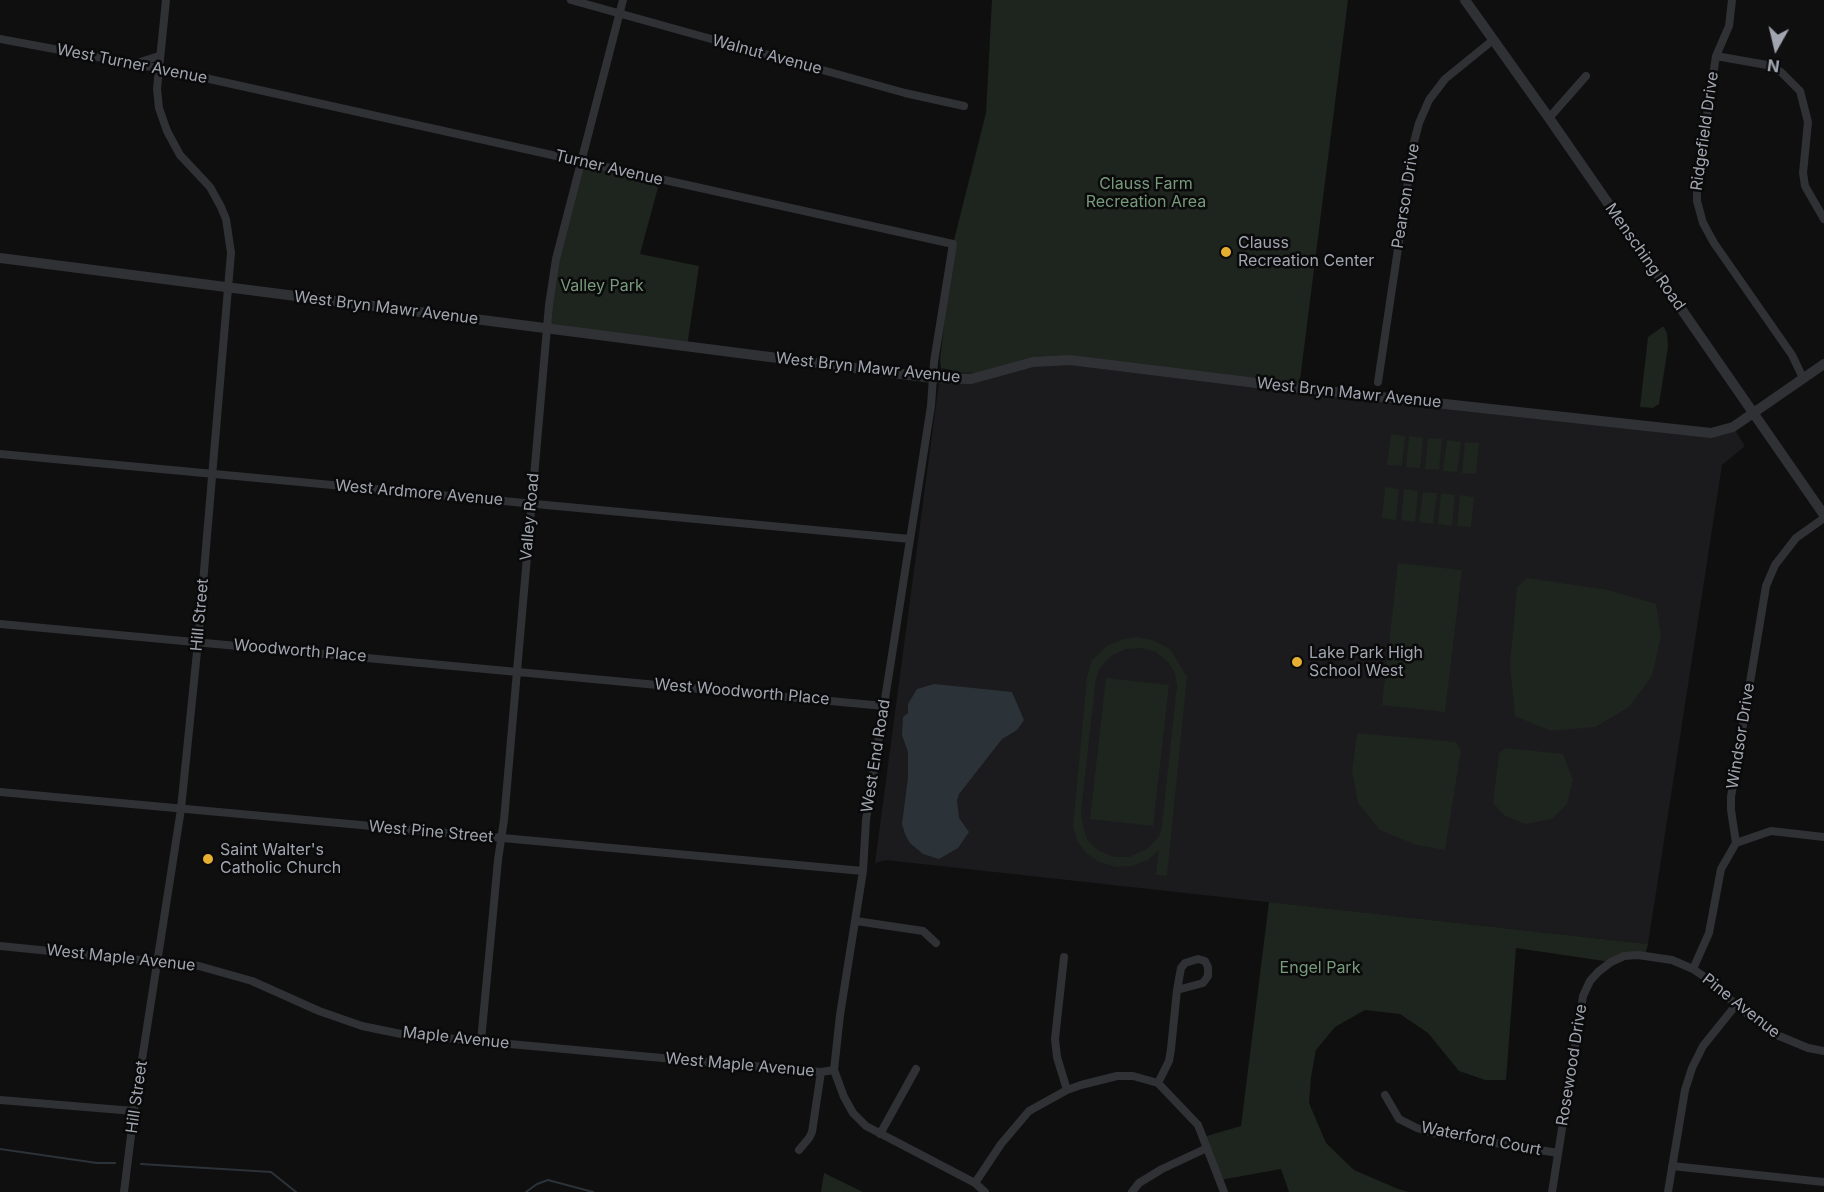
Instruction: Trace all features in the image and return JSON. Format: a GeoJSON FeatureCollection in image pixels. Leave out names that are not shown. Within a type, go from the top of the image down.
{"type":"FeatureCollection","features":[{"type":"Feature","properties":{"kind":"street","name":"Hill Street"},"geometry":{"type":"LineString","coordinates":[[124,1192],[134,1111],[181,809],[198,642],[231,243],[226,219],[210,186],[180,155],[167,132],[157,97],[166,0]]}},
{"type":"Feature","properties":{"kind":"street","name":"Walnut Avenue"},"geometry":{"type":"LineString","coordinates":[[572,0],[905,93],[964,106]]}},
{"type":"Feature","properties":{"kind":"street","name":"Valley Road"},"geometry":{"type":"LineString","coordinates":[[481,1041],[547,329],[556,259],[623,0]]}},
{"type":"Feature","properties":{"kind":"street","name":"Mensching Road"},"geometry":{"type":"LineString","coordinates":[[1465,0],[1824,517]]}},
{"type":"Feature","properties":{"kind":"street","name":"Ridgefield Drive"},"geometry":{"type":"LineString","coordinates":[[1732,0],[1729,26],[1716,56],[1697,181],[1698,210],[1714,243],[1792,356],[1803,378]]}},
{"type":"Feature","properties":{"kind":"street","name":"West Turner Avenue"},"geometry":{"type":"LineString","coordinates":[[0,39],[134,64],[264,92]]}},
{"type":"Feature","properties":{"kind":"street","name":"Pearson Drive"},"geometry":{"type":"LineString","coordinates":[[1378,382],[1412,153],[1419,123],[1429,100],[1445,79],[1493,40]]}},
{"type":"Feature","properties":{"kind":"street"},"geometry":{"type":"LineString","coordinates":[[134,64],[159,56]]}},
{"type":"Feature","properties":{"kind":"street"},"geometry":{"type":"LineString","coordinates":[[1716,56],[1767,65],[1781,72],[1800,91],[1808,122],[1803,173],[1805,186],[1824,219]]}},
{"type":"Feature","properties":{"kind":"street"},"geometry":{"type":"LineString","coordinates":[[1549,118],[1586,76]]}},
{"type":"Feature","properties":{"kind":"street","name":"Turner Avenue"},"geometry":{"type":"LineString","coordinates":[[264,92],[953,244]]}},
{"type":"Feature","properties":{"kind":"street","name":"West End Road"},"geometry":{"type":"LineString","coordinates":[[953,244],[931,406],[866,820],[856,921],[840,1015],[834,1070],[837,1082],[853,1113],[866,1126],[975,1183],[985,1192]]}},
{"type":"Feature","properties":{"kind":"street","name":"West Bryn Mawr Avenue"},"geometry":{"type":"LineString","coordinates":[[0,258],[933,378],[971,379],[1033,362],[1070,360],[1712,434],[1733,427],[1824,364]]}},
{"type":"Feature","properties":{"kind":"street","name":"West Ardmore Avenue"},"geometry":{"type":"LineString","coordinates":[[0,454],[910,539]]}},
{"type":"Feature","properties":{"kind":"street","name":"Windsor Drive"},"geometry":{"type":"LineString","coordinates":[[1736,843],[1731,797],[1766,586],[1775,565],[1796,538],[1824,517]]}},
{"type":"Feature","properties":{"kind":"street","name":"Woodworth Place"},"geometry":{"type":"LineString","coordinates":[[0,624],[601,679]]}},
{"type":"Feature","properties":{"kind":"street","name":"West Woodworth Place"},"geometry":{"type":"LineString","coordinates":[[601,679],[884,706]]}},
{"type":"Feature","properties":{"kind":"street","name":"West Pine Street"},"geometry":{"type":"LineString","coordinates":[[0,792],[862,871]]}},
{"type":"Feature","properties":{"kind":"street"},"geometry":{"type":"LineString","coordinates":[[1693,969],[1709,933],[1721,869],[1736,843],[1771,831],[1824,837]]}},
{"type":"Feature","properties":{"kind":"street"},"geometry":{"type":"LineString","coordinates":[[856,921],[923,931],[936,943]]}},
{"type":"Feature","properties":{"kind":"street","name":"West Maple Avenue"},"geometry":{"type":"LineString","coordinates":[[0,946],[199,966],[252,981],[273,991]]}},
{"type":"Feature","properties":{"kind":"street","name":"Rosewood Drive"},"geometry":{"type":"LineString","coordinates":[[1552,1192],[1583,996],[1590,981],[1611,962],[1624,957],[1638,956],[1672,960],[1693,969]]}},
{"type":"Feature","properties":{"kind":"street"},"geometry":{"type":"LineString","coordinates":[[1064,957],[1055,1039],[1057,1057],[1067,1090]]}},
{"type":"Feature","properties":{"kind":"street","name":"Pine Avenue"},"geometry":{"type":"LineString","coordinates":[[1693,969],[1712,982],[1736,1005],[1772,1033],[1808,1048],[1824,1051]]}},
{"type":"Feature","properties":{"kind":"street"},"geometry":{"type":"LineString","coordinates":[[1158,1083],[1172,1049],[1177,990]]}},
{"type":"Feature","properties":{"kind":"street","name":"Maple Avenue"},"geometry":{"type":"LineString","coordinates":[[273,991],[362,1026],[401,1034],[645,1057]]}},
{"type":"Feature","properties":{"kind":"street"},"geometry":{"type":"LineString","coordinates":[[1668,1192],[1685,1090],[1692,1068],[1702,1046],[1736,1005]]}},
{"type":"Feature","properties":{"kind":"street","name":"West Maple Avenue"},"geometry":{"type":"LineString","coordinates":[[645,1057],[821,1072],[834,1070]]}},
{"type":"Feature","properties":{"kind":"street"},"geometry":{"type":"LineString","coordinates":[[880,1134],[916,1069]]}},
{"type":"Feature","properties":{"kind":"street"},"geometry":{"type":"LineString","coordinates":[[799,1150],[812,1132],[821,1072]]}},
{"type":"Feature","properties":{"kind":"street"},"geometry":{"type":"LineString","coordinates":[[975,1183],[1010,1131],[1029,1111],[1067,1090],[1118,1076],[1133,1076],[1158,1083],[1198,1125],[1224,1192]]}},
{"type":"Feature","properties":{"kind":"street","name":"Waterford Court"},"geometry":{"type":"LineString","coordinates":[[1384,1095],[1399,1119],[1417,1128],[1433,1133],[1558,1153]]}},
{"type":"Feature","properties":{"kind":"street"},"geometry":{"type":"LineString","coordinates":[[0,1100],[134,1111]]}},
{"type":"Feature","properties":{"kind":"street"},"geometry":{"type":"LineString","coordinates":[[1132,1192],[1139,1183],[1162,1169],[1207,1148]]}},
{"type":"Feature","properties":{"kind":"street"},"geometry":{"type":"LineString","coordinates":[[1672,1166],[1824,1182]]}},
{"type":"Feature","properties":{"kind":"shaded area","name":"Lake Park High School West"},"geometry":{"type":"Polygon","coordinates":[[[1070,360],[1711,433],[1733,427],[1745,446],[1722,465],[1648,944],[886,860],[875,863],[941,368],[951,371],[1070,360]]]}},
{"type":"Feature","properties":{"kind":"shaded area"},"geometry":{"type":"Polygon","coordinates":[[[934,684],[1012,692],[1024,720],[1017,730],[1002,739],[959,794],[957,800],[959,818],[969,832],[958,848],[939,859],[923,854],[910,843],[902,824],[908,778],[908,752],[902,735],[903,717],[908,713],[908,704],[917,689],[934,684]]]}},
{"type":"Feature","properties":{"kind":"green space","name":"Clauss Farm Recreation Area"},"geometry":{"type":"Polygon","coordinates":[[[992,0],[1348,0],[1299,388],[1070,360],[993,374],[941,368],[953,244],[986,113],[992,0]]]}},
{"type":"Feature","properties":{"kind":"green space","name":"Valley Park"},"geometry":{"type":"Polygon","coordinates":[[[581,162],[660,180],[640,254],[699,266],[687,347],[547,329],[549,305],[581,162]]]}},
{"type":"Feature","properties":{"kind":"green space"},"geometry":{"type":"Polygon","coordinates":[[[1662,327],[1667,333],[1668,347],[1659,404],[1653,408],[1640,407],[1648,337],[1662,327]]]}},
{"type":"Feature","properties":{"kind":"green space"},"geometry":{"type":"Polygon","coordinates":[[[1391,434],[1405,436],[1402,466],[1387,465],[1391,434]]]}},
{"type":"Feature","properties":{"kind":"green space"},"geometry":{"type":"Polygon","coordinates":[[[1409,436],[1423,438],[1420,468],[1406,467],[1409,436]]]}},
{"type":"Feature","properties":{"kind":"green space"},"geometry":{"type":"Polygon","coordinates":[[[1428,438],[1442,439],[1439,470],[1425,469],[1428,438]]]}},
{"type":"Feature","properties":{"kind":"green space"},"geometry":{"type":"Polygon","coordinates":[[[1447,440],[1461,442],[1457,472],[1443,471],[1447,440]]]}},
{"type":"Feature","properties":{"kind":"green space"},"geometry":{"type":"Polygon","coordinates":[[[1465,442],[1479,443],[1476,474],[1462,473],[1465,442]]]}},
{"type":"Feature","properties":{"kind":"green space"},"geometry":{"type":"Polygon","coordinates":[[[1385,487],[1399,489],[1396,520],[1382,518],[1385,487]]]}},
{"type":"Feature","properties":{"kind":"green space"},"geometry":{"type":"Polygon","coordinates":[[[1404,489],[1418,491],[1415,522],[1401,520],[1404,489]]]}},
{"type":"Feature","properties":{"kind":"green space"},"geometry":{"type":"Polygon","coordinates":[[[1423,492],[1437,493],[1433,524],[1419,522],[1423,492]]]}},
{"type":"Feature","properties":{"kind":"green space"},"geometry":{"type":"Polygon","coordinates":[[[1441,493],[1455,495],[1452,526],[1438,524],[1441,493]]]}},
{"type":"Feature","properties":{"kind":"green space"},"geometry":{"type":"Polygon","coordinates":[[[1460,495],[1474,497],[1471,527],[1457,526],[1460,495]]]}},
{"type":"Feature","properties":{"kind":"green space"},"geometry":{"type":"Polygon","coordinates":[[[1398,563],[1462,570],[1445,712],[1382,705],[1398,563]]]}},
{"type":"Feature","properties":{"kind":"green space"},"geometry":{"type":"Polygon","coordinates":[[[1527,578],[1608,590],[1656,604],[1661,636],[1652,676],[1629,707],[1595,727],[1551,731],[1515,716],[1510,664],[1517,587],[1527,578]]]}},
{"type":"Feature","properties":{"kind":"green space"},"geometry":{"type":"Polygon","coordinates":[[[1138,637],[1152,640],[1170,649],[1187,677],[1167,876],[1156,875],[1159,850],[1148,860],[1132,866],[1116,867],[1099,862],[1086,853],[1077,841],[1073,826],[1087,677],[1092,660],[1107,646],[1123,639],[1138,637]],[[1141,648],[1126,649],[1111,656],[1100,668],[1096,678],[1081,812],[1088,841],[1099,851],[1115,857],[1129,857],[1147,849],[1160,835],[1177,686],[1175,673],[1169,663],[1156,652],[1141,648]]]}},
{"type":"Feature","properties":{"kind":"green space"},"geometry":{"type":"Polygon","coordinates":[[[1106,678],[1169,685],[1153,826],[1090,819],[1106,678]]]}},
{"type":"Feature","properties":{"kind":"green space"},"geometry":{"type":"Polygon","coordinates":[[[1357,733],[1456,742],[1461,750],[1445,850],[1416,845],[1380,830],[1358,803],[1352,771],[1357,733]]]}},
{"type":"Feature","properties":{"kind":"green space"},"geometry":{"type":"Polygon","coordinates":[[[1506,748],[1563,754],[1573,780],[1567,804],[1552,819],[1525,824],[1505,816],[1493,803],[1499,753],[1506,748]]]}},
{"type":"Feature","properties":{"kind":"green space","name":"Engel Park"},"geometry":{"type":"Polygon","coordinates":[[[1269,902],[1648,944],[1645,956],[1611,962],[1516,948],[1506,1080],[1485,1080],[1459,1071],[1428,1033],[1400,1014],[1365,1010],[1335,1027],[1316,1050],[1311,1077],[1309,1103],[1326,1143],[1354,1170],[1409,1192],[1289,1192],[1281,1169],[1220,1180],[1203,1137],[1241,1126],[1269,902]]]}},
{"type":"Feature","properties":{"kind":"green space"},"geometry":{"type":"Polygon","coordinates":[[[824,1173],[863,1192],[821,1192],[824,1173]]]}},
{"type":"Feature","properties":{"kind":"waterway"},"geometry":{"type":"LineString","coordinates":[[0,1149],[97,1163],[115,1163]]}},
{"type":"Feature","properties":{"kind":"waterway"},"geometry":{"type":"LineString","coordinates":[[141,1164],[271,1172],[296,1192]]}},
{"type":"Feature","properties":{"kind":"waterway"},"geometry":{"type":"LineString","coordinates":[[526,1192],[548,1180],[593,1192]]}},
{"type":"Feature","properties":{"kind":"place","name":"Clauss Recreation Center"},"geometry":{"type":"Point","coordinates":[1226,252]}},
{"type":"Feature","properties":{"kind":"place","name":"Lake Park High School West"},"geometry":{"type":"Point","coordinates":[1297,662]}},
{"type":"Feature","properties":{"kind":"place","name":"Saint Walter's Catholic Church"},"geometry":{"type":"Point","coordinates":[208,859]}}]}
